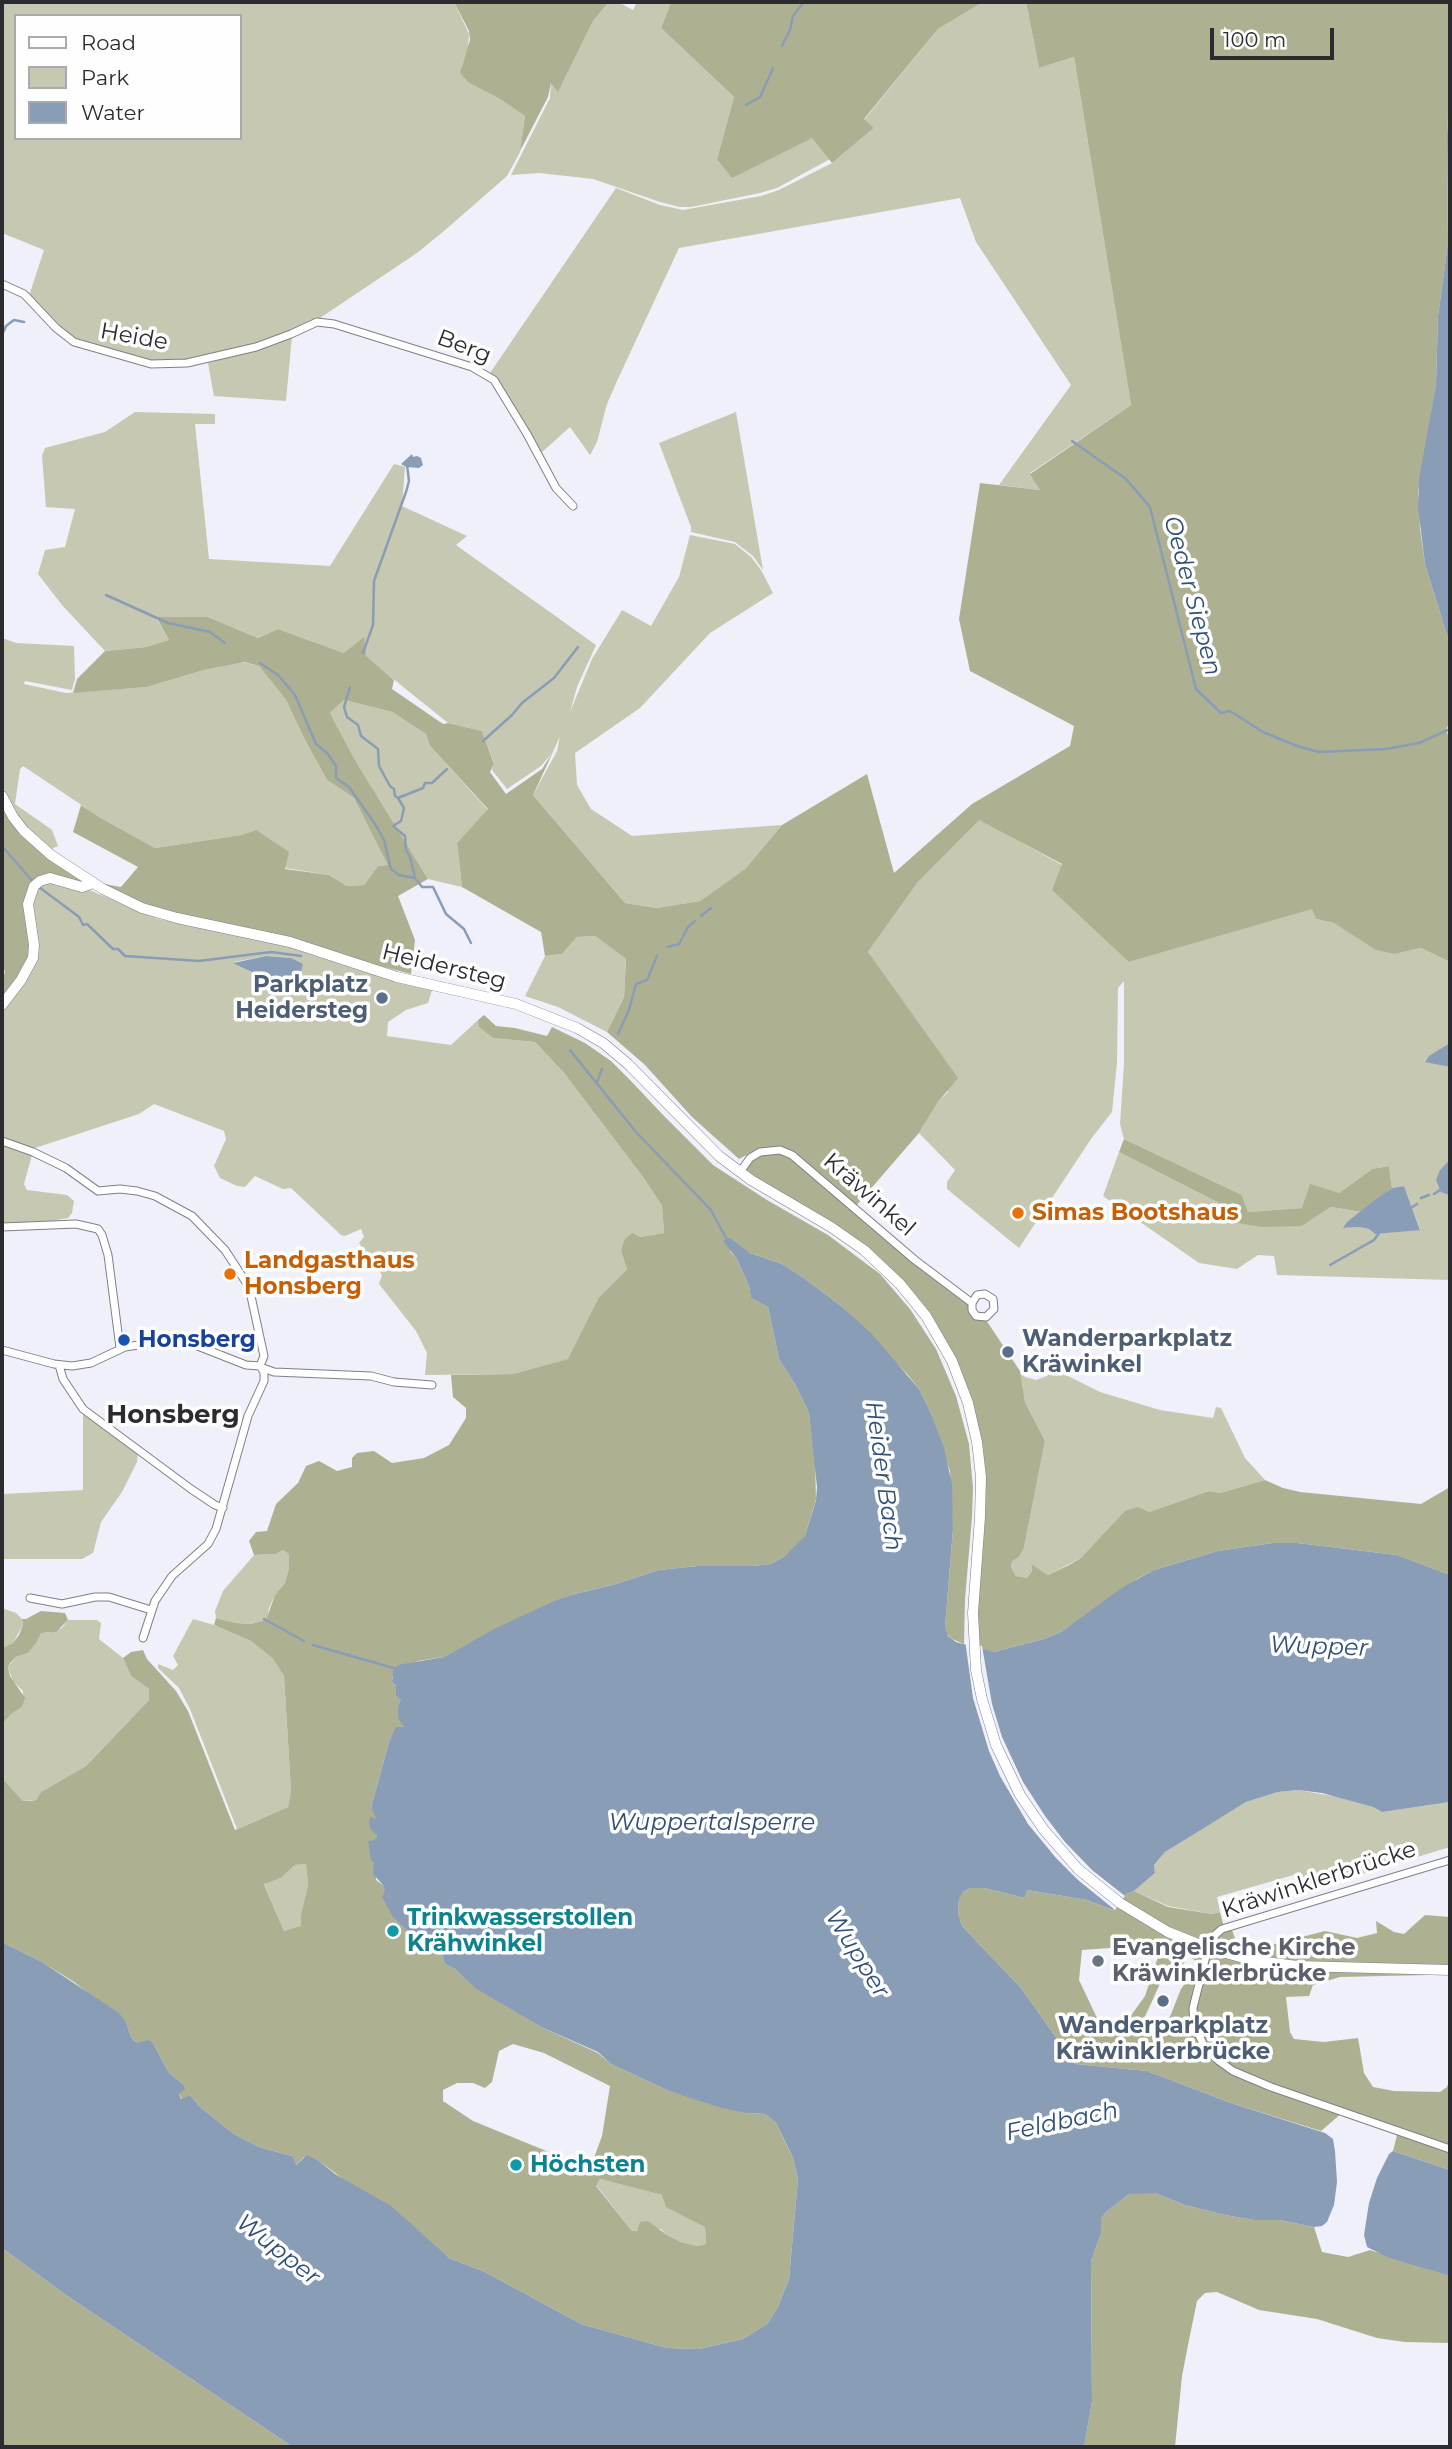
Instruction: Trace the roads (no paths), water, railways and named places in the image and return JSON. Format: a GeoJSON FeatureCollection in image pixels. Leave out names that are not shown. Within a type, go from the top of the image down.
{"type":"FeatureCollection","features":[{"type":"Feature","properties":{"kind":"main road","name":"Heidersteg"},"geometry":{"type":"LineString","coordinates":[[2,796],[13,817],[36,842],[66,866],[122,899],[159,914],[290,942],[379,972],[516,1004],[566,1022],[616,1053],[639,1073],[701,1140],[740,1172],[864,1250],[908,1293],[944,1346],[971,1414],[980,1468],[980,1517],[973,1613],[973,1646],[979,1687],[996,1745],[1013,1782],[1035,1819],[1053,1842],[1087,1877],[1120,1903],[1159,1927],[1208,1948],[1251,1960],[1297,1966],[1450,1970]]}},
{"type":"Feature","properties":{"kind":"main road"},"geometry":{"type":"LineString","coordinates":[[2,1004],[21,980],[33,958],[34,945],[28,904],[35,884],[50,878],[82,887],[93,883]]}},
{"type":"Feature","properties":{"kind":"street","name":"Heide"},"geometry":{"type":"LineString","coordinates":[[2,284],[24,294],[56,328],[74,342],[151,365],[187,363],[256,346],[291,334],[317,321]]}},
{"type":"Feature","properties":{"kind":"street","name":"Berg"},"geometry":{"type":"LineString","coordinates":[[317,321],[472,367],[490,376],[527,434],[556,488],[573,506]]}},
{"type":"Feature","properties":{"kind":"street"},"geometry":{"type":"LineString","coordinates":[[2,1141],[66,1168],[98,1191],[120,1189],[155,1196],[192,1216],[225,1250],[249,1287],[264,1356],[260,1366]]}},
{"type":"Feature","properties":{"kind":"street","name":"Kräwinkel"},"geometry":{"type":"LineString","coordinates":[[740,1172],[750,1158],[760,1152],[780,1150],[792,1154],[915,1260],[972,1303]]}},
{"type":"Feature","properties":{"kind":"street"},"geometry":{"type":"LineString","coordinates":[[2,1227],[76,1224],[98,1229],[108,1255],[120,1348]]}},
{"type":"Feature","properties":{"kind":"street"},"geometry":{"type":"LineString","coordinates":[[2,1350],[59,1365],[91,1363],[120,1348],[166,1341],[181,1342],[246,1365],[260,1366],[267,1371],[371,1376],[394,1382],[432,1385]]}},
{"type":"Feature","properties":{"kind":"street"},"geometry":{"type":"LineString","coordinates":[[59,1365],[62,1379],[83,1409],[191,1489],[223,1508]]}},
{"type":"Feature","properties":{"kind":"street"},"geometry":{"type":"LineString","coordinates":[[142,1638],[151,1610],[172,1576],[208,1544],[223,1508],[248,1416],[264,1381],[264,1372],[260,1366]]}},
{"type":"Feature","properties":{"kind":"street"},"geometry":{"type":"LineString","coordinates":[[30,1598],[62,1604],[109,1597],[151,1610]]}},
{"type":"Feature","properties":{"kind":"street","name":"Kräwinklerbrücke"},"geometry":{"type":"LineString","coordinates":[[1208,1948],[1217,1933],[1227,1927],[1450,1860]]}},
{"type":"Feature","properties":{"kind":"street"},"geometry":{"type":"LineString","coordinates":[[1208,1948],[1196,1988],[1193,2016],[1201,2040],[1219,2061],[1242,2076],[1450,2149]]}},
{"type":"Feature","properties":{"kind":"water"},"geometry":{"type":"Polygon","coordinates":[[[1450,78],[1450,645],[1425,564],[1418,508],[1419,479],[1436,385],[1438,316],[1448,243],[1447,135],[1450,78]]]}},
{"type":"Feature","properties":{"kind":"water"},"geometry":{"type":"Polygon","coordinates":[[[412,454],[413,457],[421,458],[423,465],[419,468],[401,464],[412,454]]]}},
{"type":"Feature","properties":{"kind":"water"},"geometry":{"type":"Polygon","coordinates":[[[266,956],[291,958],[303,964],[294,989],[289,990],[233,963],[266,956]]]}},
{"type":"Feature","properties":{"kind":"water"},"geometry":{"type":"Polygon","coordinates":[[[1450,1043],[1450,1067],[1425,1062],[1429,1056],[1450,1043]]]}},
{"type":"Feature","properties":{"kind":"water"},"geometry":{"type":"Polygon","coordinates":[[[1450,1159],[1449,1195],[1441,1192],[1436,1180],[1440,1170],[1450,1159]]]}},
{"type":"Feature","properties":{"kind":"water"},"geometry":{"type":"Polygon","coordinates":[[[1404,1186],[1420,1230],[1375,1234],[1369,1229],[1359,1227],[1343,1228],[1347,1222],[1392,1188],[1404,1186]]]}},
{"type":"Feature","properties":{"kind":"water","name":"Wuppertalsperre"},"geometry":{"type":"Polygon","coordinates":[[[730,1238],[750,1253],[782,1264],[841,1306],[871,1333],[919,1389],[944,1448],[952,1484],[953,1529],[945,1627],[948,1636],[956,1642],[994,1652],[1044,1639],[1061,1632],[1123,1587],[1154,1570],[1218,1551],[1273,1543],[1297,1543],[1397,1555],[1450,1575],[1450,1802],[1382,1812],[1322,1793],[1298,1790],[1278,1792],[1246,1802],[1165,1852],[1154,1865],[1155,1873],[1134,1891],[1126,1894],[1113,1910],[1087,1900],[1027,1890],[1025,1898],[984,1888],[971,1888],[963,1892],[959,1899],[958,1913],[962,1926],[1021,1988],[1075,2064],[1147,2071],[1231,2103],[1325,2133],[1333,2139],[1335,2151],[1337,2182],[1334,2205],[1327,2222],[1314,2227],[1280,2220],[1254,2220],[1225,2215],[1185,2205],[1155,2193],[1129,2194],[1106,2212],[1101,2219],[1101,2233],[1091,2262],[1092,2402],[1084,2447],[293,2447],[66,2295],[2,2248],[2,1942],[42,1962],[119,2013],[126,2022],[131,2037],[137,2043],[149,2040],[169,2073],[183,2084],[185,2089],[179,2094],[181,2099],[190,2095],[200,2107],[234,2134],[259,2147],[292,2156],[296,2165],[307,2155],[319,2161],[335,2174],[391,2206],[449,2258],[485,2272],[581,2324],[667,2348],[699,2349],[743,2339],[767,2324],[778,2307],[789,2279],[798,2179],[793,2158],[776,2123],[765,2114],[718,2107],[669,2091],[611,2064],[598,2052],[541,2027],[475,1988],[455,1969],[445,1964],[440,1949],[415,1945],[412,1935],[393,1917],[382,1897],[385,1891],[383,1885],[373,1874],[374,1862],[371,1860],[368,1841],[375,1840],[377,1835],[369,1825],[370,1817],[377,1819],[371,1808],[389,1742],[396,1727],[404,1727],[398,1718],[401,1700],[396,1695],[396,1686],[392,1682],[393,1671],[398,1665],[444,1657],[496,1628],[552,1602],[659,1570],[771,1564],[785,1556],[805,1536],[816,1500],[817,1487],[809,1413],[779,1359],[768,1307],[751,1298],[749,1286],[737,1259],[723,1241],[730,1238]]]}},
{"type":"Feature","properties":{"kind":"water"},"geometry":{"type":"Polygon","coordinates":[[[1393,2151],[1450,2170],[1450,2276],[1387,2257],[1367,2247],[1364,2235],[1369,2203],[1377,2178],[1393,2151]]]}},
{"type":"Feature","properties":{"kind":"waterway"},"geometry":{"type":"LineString","coordinates":[[782,46],[793,16],[804,2]]}},
{"type":"Feature","properties":{"kind":"waterway"},"geometry":{"type":"LineString","coordinates":[[746,105],[760,97],[773,68]]}},
{"type":"Feature","properties":{"kind":"waterway"},"geometry":{"type":"LineString","coordinates":[[2,335],[6,326],[14,320],[24,322]]}},
{"type":"Feature","properties":{"kind":"waterway","name":"Oeder Siepen"},"geometry":{"type":"LineString","coordinates":[[1072,441],[1126,479],[1150,507],[1196,689],[1221,713],[1230,711],[1263,732],[1319,752],[1386,749],[1419,743],[1450,729]]}},
{"type":"Feature","properties":{"kind":"waterway"},"geometry":{"type":"LineString","coordinates":[[363,653],[373,625],[374,581],[406,492],[409,481],[407,465]]}},
{"type":"Feature","properties":{"kind":"waterway"},"geometry":{"type":"LineString","coordinates":[[106,595],[168,623],[210,632],[225,643]]}},
{"type":"Feature","properties":{"kind":"waterway"},"geometry":{"type":"LineString","coordinates":[[483,741],[522,703],[554,678],[578,647]]}},
{"type":"Feature","properties":{"kind":"waterway"},"geometry":{"type":"LineString","coordinates":[[260,663],[278,675],[295,695],[316,744],[336,766],[336,778],[349,787],[384,840],[391,869],[399,875],[415,878],[422,887],[433,887],[446,914],[464,929],[471,943]]}},
{"type":"Feature","properties":{"kind":"waterway"},"geometry":{"type":"LineString","coordinates":[[350,687],[344,707],[347,717],[358,725],[361,736],[378,749],[379,766],[398,798]]}},
{"type":"Feature","properties":{"kind":"waterway"},"geometry":{"type":"LineString","coordinates":[[415,878],[406,850],[405,836],[393,826],[401,821],[404,808],[398,798],[423,788],[425,783],[432,783],[447,769]]}},
{"type":"Feature","properties":{"kind":"waterway","name":"Heider Bach"},"geometry":{"type":"LineString","coordinates":[[2,846],[34,883]]}},
{"type":"Feature","properties":{"kind":"waterway","name":"Heider Bach"},"geometry":{"type":"LineString","coordinates":[[39,887],[79,917],[83,925],[87,924],[113,949],[118,949],[125,956],[199,961],[271,952],[301,956]]}},
{"type":"Feature","properties":{"kind":"waterway"},"geometry":{"type":"LineString","coordinates":[[701,916],[711,908]]}},
{"type":"Feature","properties":{"kind":"waterway"},"geometry":{"type":"LineString","coordinates":[[668,947],[679,944],[688,927],[695,921]]}},
{"type":"Feature","properties":{"kind":"waterway"},"geometry":{"type":"LineString","coordinates":[[618,1034],[629,1010],[636,984],[647,980],[657,956]]}},
{"type":"Feature","properties":{"kind":"waterway","name":"Heider Bach"},"geometry":{"type":"LineString","coordinates":[[570,1050],[636,1132],[711,1210],[727,1240]]}},
{"type":"Feature","properties":{"kind":"waterway"},"geometry":{"type":"LineString","coordinates":[[597,1082],[602,1069]]}},
{"type":"Feature","properties":{"kind":"waterway"},"geometry":{"type":"LineString","coordinates":[[1434,1194],[1443,1188]]}},
{"type":"Feature","properties":{"kind":"waterway"},"geometry":{"type":"LineString","coordinates":[[1421,1198],[1429,1195]]}},
{"type":"Feature","properties":{"kind":"waterway"},"geometry":{"type":"LineString","coordinates":[[1411,1208],[1417,1204]]}},
{"type":"Feature","properties":{"kind":"waterway"},"geometry":{"type":"LineString","coordinates":[[1330,1265],[1374,1240],[1379,1233]]}},
{"type":"Feature","properties":{"kind":"waterway"},"geometry":{"type":"LineString","coordinates":[[264,1619],[304,1641]]}},
{"type":"Feature","properties":{"kind":"waterway"},"geometry":{"type":"LineString","coordinates":[[313,1645],[397,1669]]}},
{"type":"Feature","properties":{"kind":"place","name":"Parkplatz Heidersteg"},"geometry":{"type":"Point","coordinates":[382,998]}},
{"type":"Feature","properties":{"kind":"place","name":"Simas Bootshaus"},"geometry":{"type":"Point","coordinates":[1018,1213]}},
{"type":"Feature","properties":{"kind":"place","name":"Landgasthaus Honsberg"},"geometry":{"type":"Point","coordinates":[230,1274]}},
{"type":"Feature","properties":{"kind":"place","name":"Honsberg"},"geometry":{"type":"Point","coordinates":[124,1340]}},
{"type":"Feature","properties":{"kind":"place","name":"Wanderparkplatz Kräwinkel"},"geometry":{"type":"Point","coordinates":[1008,1352]}},
{"type":"Feature","properties":{"kind":"place","name":"Trinkwasserstollen Krähwinkel"},"geometry":{"type":"Point","coordinates":[393,1931]}},
{"type":"Feature","properties":{"kind":"place","name":"Evangelische Kirche Kräwinklerbrücke"},"geometry":{"type":"Point","coordinates":[1098,1961]}},
{"type":"Feature","properties":{"kind":"place","name":"Wanderparkplatz Kräwinklerbrücke"},"geometry":{"type":"Point","coordinates":[1163,2001]}},
{"type":"Feature","properties":{"kind":"place","name":"Höchsten"},"geometry":{"type":"Point","coordinates":[516,2165]}},
{"type":"Feature","properties":{"kind":"district","name":"Honsberg"},"geometry":{"type":"Point","coordinates":[173,1415]}},
{"type":"Feature","properties":{"kind":"water label","name":"Wupper"},"geometry":{"type":"Point","coordinates":[1319,1647]}},
{"type":"Feature","properties":{"kind":"water label","name":"Wupper"},"geometry":{"type":"Point","coordinates":[857,1954]}},
{"type":"Feature","properties":{"kind":"water label","name":"Feldbach"},"geometry":{"type":"Point","coordinates":[1062,2122]}},
{"type":"Feature","properties":{"kind":"water label","name":"Wupper"},"geometry":{"type":"Point","coordinates":[278,2250]}}]}
